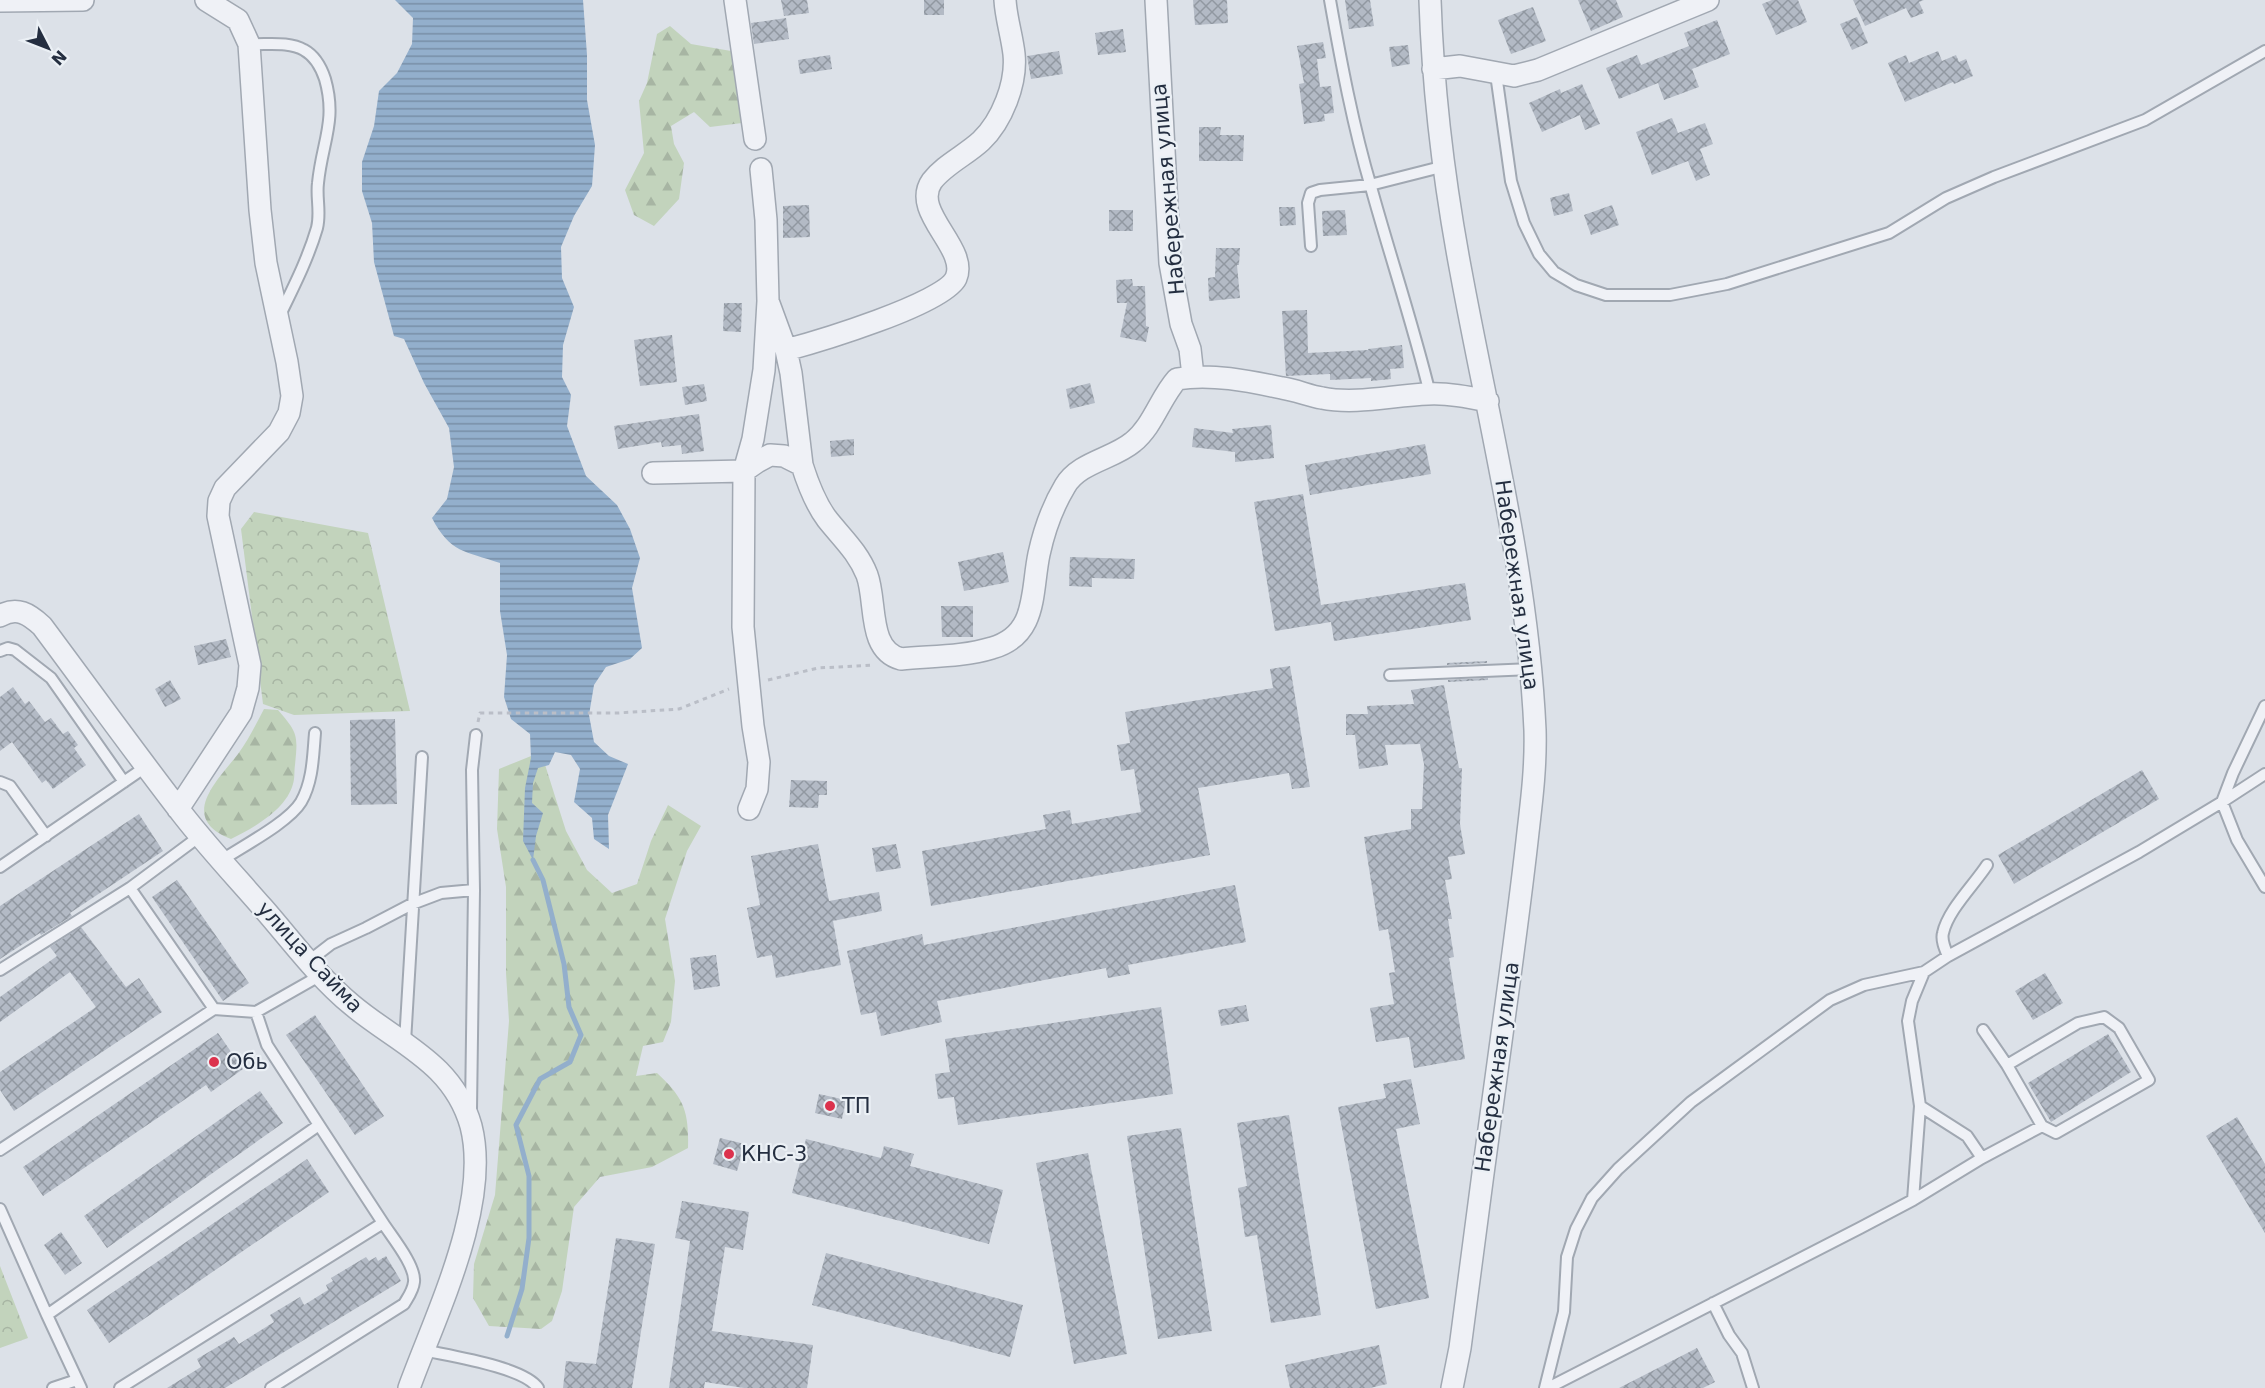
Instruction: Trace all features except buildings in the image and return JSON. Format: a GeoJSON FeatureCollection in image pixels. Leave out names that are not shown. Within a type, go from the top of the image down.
{"type":"FeatureCollection","features":[{"type":"Feature","properties":{"kind":"street"},"geometry":{"type":"LineString","coordinates":[[0,1],[82,0]]}},
{"type":"Feature","properties":{"kind":"street"},"geometry":{"type":"LineString","coordinates":[[178,809],[242,713],[248,688],[250,665],[218,516],[219,501],[225,488],[279,432],[289,413],[292,396],[266,263],[249,44],[238,20],[206,0]]}},
{"type":"Feature","properties":{"kind":"street"},"geometry":{"type":"LineString","coordinates":[[735,0],[756,139]]}},
{"type":"Feature","properties":{"kind":"street"},"geometry":{"type":"LineString","coordinates":[[786,350],[816,342],[907,309],[945,291],[956,278],[957,259],[933,215],[927,194],[931,182],[982,140],[998,120],[1014,75],[1014,54],[1005,0]]}},
{"type":"Feature","properties":{"kind":"street","name":"Набережная улица"},"geometry":{"type":"LineString","coordinates":[[1156,0],[1170,263],[1181,324],[1190,349],[1193,376]]}},
{"type":"Feature","properties":{"kind":"street","name":"Набережная улица"},"geometry":{"type":"LineString","coordinates":[[1430,0],[1432,69],[1445,166],[1460,270],[1488,401],[1515,547],[1528,636],[1535,731],[1535,782],[1460,1348],[1452,1388]]}},
{"type":"Feature","properties":{"kind":"street"},"geometry":{"type":"LineString","coordinates":[[1432,69],[1460,66],[1514,76],[1538,70],[1708,0]]}},
{"type":"Feature","properties":{"kind":"street"},"geometry":{"type":"LineString","coordinates":[[749,809],[757,789],[759,762],[743,627],[744,471],[753,439],[764,370],[768,301],[766,220],[761,169]]}},
{"type":"Feature","properties":{"kind":"street"},"geometry":{"type":"LineString","coordinates":[[768,301],[786,350],[791,372],[802,465],[816,502],[858,556],[868,577],[881,645],[891,656],[901,659],[980,651],[1008,641],[1020,632],[1033,601],[1040,553],[1051,518],[1066,483],[1084,468],[1132,443],[1146,430],[1158,406],[1177,379],[1193,376],[1281,387],[1323,399],[1430,394],[1458,395],[1488,401]]}},
{"type":"Feature","properties":{"kind":"street"},"geometry":{"type":"LineString","coordinates":[[653,473],[744,471],[770,455],[784,456],[802,465]]}},
{"type":"Feature","properties":{"kind":"street","name":"улица Сайма"},"geometry":{"type":"LineString","coordinates":[[0,616],[18,611],[33,618],[42,626],[178,809],[315,968],[364,1016],[405,1042],[429,1061],[443,1076],[463,1107],[471,1125],[476,1168],[471,1209],[453,1269],[409,1388]]}},
{"type":"Feature","properties":{"kind":"lane"},"geometry":{"type":"LineString","coordinates":[[1330,0],[1370,185],[1419,348],[1430,394]]}},
{"type":"Feature","properties":{"kind":"lane"},"geometry":{"type":"LineString","coordinates":[[249,44],[288,45],[304,49],[316,59],[323,72],[330,96],[329,133],[317,191],[320,213],[317,228],[308,255],[278,320]]}},
{"type":"Feature","properties":{"kind":"lane"},"geometry":{"type":"LineString","coordinates":[[1496,74],[1511,181],[1524,223],[1539,254],[1554,272],[1576,285],[1606,295],[1670,295],[1727,284],[1888,232],[1946,198],[1994,177],[2145,120],[2265,51]]}},
{"type":"Feature","properties":{"kind":"lane"},"geometry":{"type":"LineString","coordinates":[[1311,246],[1308,203],[1311,194],[1320,190],[1370,185],[1445,166]]}},
{"type":"Feature","properties":{"kind":"lane"},"geometry":{"type":"LineString","coordinates":[[0,651],[8,648],[15,650],[51,678],[124,782]]}},
{"type":"Feature","properties":{"kind":"lane"},"geometry":{"type":"LineString","coordinates":[[1390,675],[1531,669]]}},
{"type":"Feature","properties":{"kind":"lane"},"geometry":{"type":"LineString","coordinates":[[2265,706],[2233,773],[2222,802],[2237,840],[2265,887]]}},
{"type":"Feature","properties":{"kind":"lane"},"geometry":{"type":"LineString","coordinates":[[222,860],[286,818],[300,803],[309,783],[315,733]]}},
{"type":"Feature","properties":{"kind":"lane"},"geometry":{"type":"LineString","coordinates":[[471,1125],[474,890],[472,770],[476,735]]}},
{"type":"Feature","properties":{"kind":"lane"},"geometry":{"type":"LineString","coordinates":[[405,1042],[422,757]]}},
{"type":"Feature","properties":{"kind":"lane"},"geometry":{"type":"LineString","coordinates":[[0,867],[147,766]]}},
{"type":"Feature","properties":{"kind":"lane"},"geometry":{"type":"LineString","coordinates":[[1546,1388],[1564,1312],[1567,1257],[1576,1229],[1592,1198],[1618,1169],[1691,1102],[1830,1000],[1864,985],[1924,972],[1948,956],[2139,852],[2265,774]]}},
{"type":"Feature","properties":{"kind":"lane"},"geometry":{"type":"LineString","coordinates":[[0,782],[10,786],[46,836]]}},
{"type":"Feature","properties":{"kind":"lane"},"geometry":{"type":"LineString","coordinates":[[0,970],[130,888],[200,836]]}},
{"type":"Feature","properties":{"kind":"lane"},"geometry":{"type":"LineString","coordinates":[[1948,956],[1943,933],[1954,909],[1987,865]]}},
{"type":"Feature","properties":{"kind":"lane"},"geometry":{"type":"LineString","coordinates":[[130,888],[214,1009]]}},
{"type":"Feature","properties":{"kind":"lane"},"geometry":{"type":"LineString","coordinates":[[0,1150],[214,1009],[256,1012],[315,968],[331,944],[412,904],[441,893],[474,890]]}},
{"type":"Feature","properties":{"kind":"lane"},"geometry":{"type":"LineString","coordinates":[[1914,1200],[1920,1106],[1908,1021],[1912,1001],[1924,972]]}},
{"type":"Feature","properties":{"kind":"lane"},"geometry":{"type":"LineString","coordinates":[[256,1012],[267,1045],[412,1269],[414,1280],[412,1291],[404,1304],[271,1388]]}},
{"type":"Feature","properties":{"kind":"lane"},"geometry":{"type":"LineString","coordinates":[[1983,1030],[2007,1065],[2042,1126],[2056,1133],[2149,1080],[2119,1028],[2104,1017],[2078,1023],[2007,1065]]}},
{"type":"Feature","properties":{"kind":"lane"},"geometry":{"type":"LineString","coordinates":[[1920,1106],[1967,1136],[1982,1158]]}},
{"type":"Feature","properties":{"kind":"lane"},"geometry":{"type":"LineString","coordinates":[[47,1315],[319,1125]]}},
{"type":"Feature","properties":{"kind":"lane"},"geometry":{"type":"LineString","coordinates":[[1546,1388],[1914,1200],[1982,1158],[2042,1126]]}},
{"type":"Feature","properties":{"kind":"lane"},"geometry":{"type":"LineString","coordinates":[[0,1209],[79,1384],[53,1388]]}},
{"type":"Feature","properties":{"kind":"lane"},"geometry":{"type":"LineString","coordinates":[[120,1388],[383,1223]]}},
{"type":"Feature","properties":{"kind":"lane"},"geometry":{"type":"LineString","coordinates":[[1713,1303],[1728,1335],[1742,1353],[1753,1388]]}},
{"type":"Feature","properties":{"kind":"lane"},"geometry":{"type":"LineString","coordinates":[[423,1350],[518,1372],[535,1383],[538,1388]]}},
{"type":"Feature","properties":{"kind":"path"},"geometry":{"type":"LineString","coordinates":[[480,713],[618,713]]}},
{"type":"Feature","properties":{"kind":"green space"},"geometry":{"type":"Polygon","coordinates":[[[670,26],[691,44],[731,51],[742,123],[710,127],[694,112],[671,126],[674,144],[684,163],[679,199],[654,226],[634,215],[625,190],[644,153],[639,101],[647,83],[657,34],[670,26]]]}},
{"type":"Feature","properties":{"kind":"green space"},"geometry":{"type":"Polygon","coordinates":[[[254,512],[368,533],[410,711],[294,715],[263,704],[241,529],[254,512]]]}},
{"type":"Feature","properties":{"kind":"green space"},"geometry":{"type":"Polygon","coordinates":[[[264,709],[278,710],[293,730],[296,740],[294,782],[276,810],[258,824],[231,839],[215,830],[207,821],[204,810],[206,799],[220,776],[245,744],[264,709]]]}},
{"type":"Feature","properties":{"kind":"green space"},"geometry":{"type":"Polygon","coordinates":[[[541,752],[566,831],[587,870],[612,893],[637,884],[651,841],[668,805],[701,826],[687,851],[665,919],[675,981],[671,1022],[663,1042],[643,1046],[636,1076],[657,1073],[679,1098],[686,1115],[688,1148],[652,1167],[600,1177],[574,1207],[562,1291],[552,1321],[541,1329],[489,1326],[473,1298],[474,1264],[495,1195],[509,1021],[506,973],[506,887],[497,829],[499,769],[541,752]]]}},
{"type":"Feature","properties":{"kind":"green space"},"geometry":{"type":"Polygon","coordinates":[[[0,1266],[28,1338],[0,1348],[0,1266]]]}},
{"type":"Feature","properties":{"kind":"water"},"geometry":{"type":"Polygon","coordinates":[[[395,0],[583,0],[587,100],[595,145],[592,186],[574,216],[561,247],[562,278],[574,307],[563,345],[562,377],[571,395],[567,426],[586,476],[617,505],[630,529],[640,558],[632,588],[642,648],[630,659],[606,667],[594,685],[589,715],[594,742],[609,756],[628,764],[608,815],[609,849],[594,839],[592,818],[574,802],[580,769],[571,755],[555,752],[549,765],[538,768],[533,783],[532,803],[543,813],[536,836],[533,860],[523,841],[525,788],[531,758],[530,734],[511,719],[504,697],[507,655],[500,611],[500,563],[468,553],[452,544],[445,538],[432,518],[447,499],[454,467],[449,428],[424,383],[404,339],[394,336],[374,262],[372,223],[362,191],[362,162],[374,126],[379,91],[397,73],[412,44],[413,18],[395,0]]]}},
{"type":"Feature","properties":{"kind":"waterway"},"geometry":{"type":"LineString","coordinates":[[507,1336],[522,1289],[529,1238],[529,1176],[516,1125],[540,1079],[570,1062],[581,1035],[569,1007],[564,964],[543,880],[533,860]]}},
{"type":"Feature","properties":{"kind":"place","name":"Обь"},"geometry":{"type":"Point","coordinates":[214,1062]}},
{"type":"Feature","properties":{"kind":"place","name":"ТП"},"geometry":{"type":"Point","coordinates":[830,1106]}},
{"type":"Feature","properties":{"kind":"place","name":"КНС-3"},"geometry":{"type":"Point","coordinates":[729,1154]}}]}
